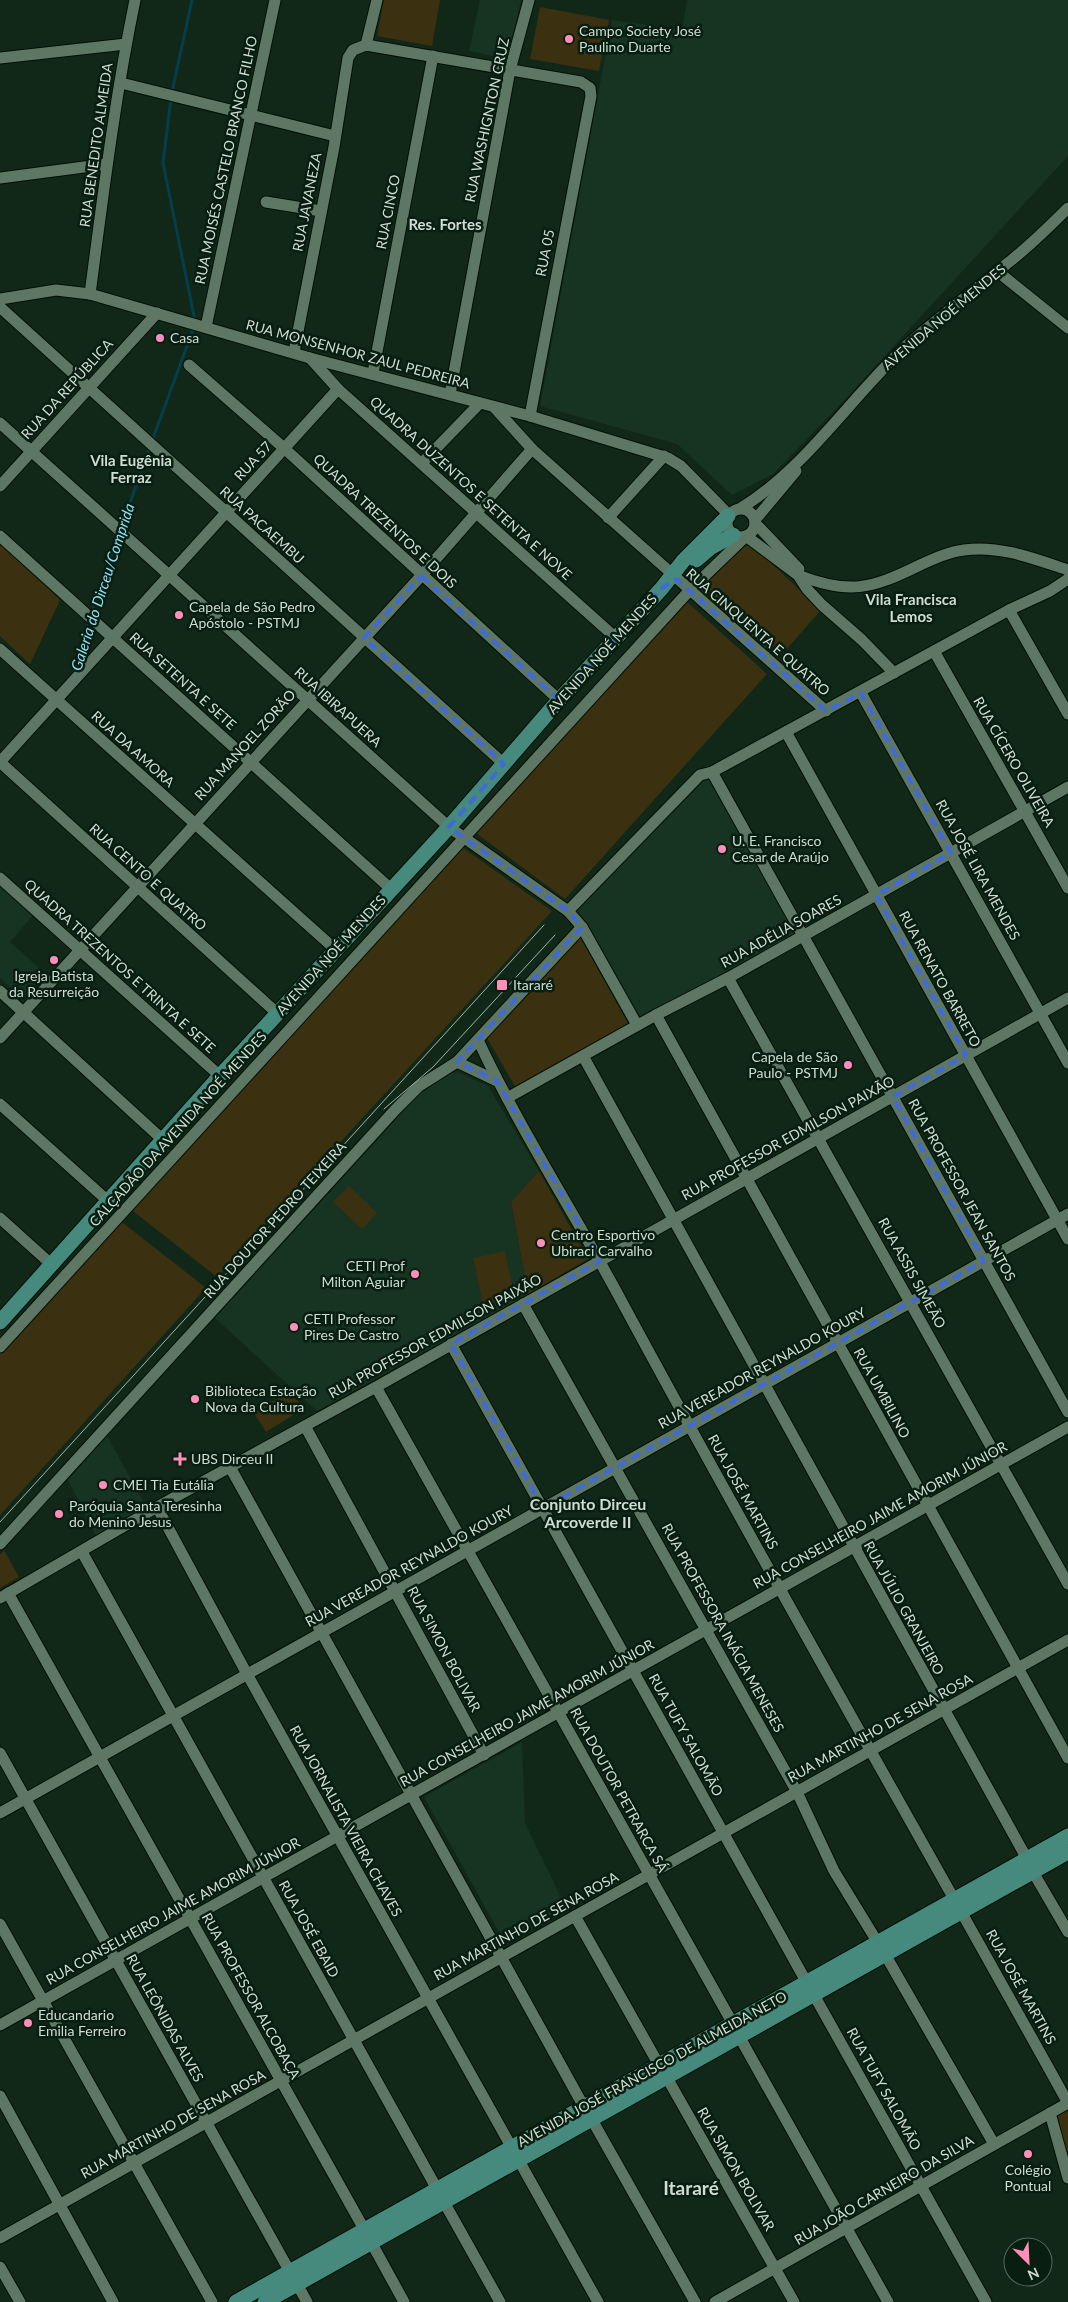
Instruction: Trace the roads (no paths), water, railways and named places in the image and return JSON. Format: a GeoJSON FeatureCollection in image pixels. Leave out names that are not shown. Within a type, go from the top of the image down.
{"type":"FeatureCollection","features":[{"type":"Feature","properties":{"kind":"main road","name":"AVENIDA NOÉ MENDES"},"geometry":{"type":"LineString","coordinates":[[0,1322],[220,1076],[449,827],[559,700],[734,512]]}},
{"type":"Feature","properties":{"kind":"main road","name":"AVENIDA NOÉ MENDES"},"geometry":{"type":"LineString","coordinates":[[673,577],[706,551],[739,535]]}},
{"type":"Feature","properties":{"kind":"main road","name":"AVENIDA JOSÉ FRANCISCO DE ALMEIDA NETO"},"geometry":{"type":"LineString","coordinates":[[236,2302],[293,2278],[958,1907],[1030,1865],[1068,1836]]}},
{"type":"Feature","properties":{"kind":"main road","name":"AVENIDA JOSÉ FRANCISCO DE ALMEIDA NETO"},"geometry":{"type":"LineString","coordinates":[[1030,1865],[1068,1852]]}},
{"type":"Feature","properties":{"kind":"main road","name":"AVENIDA JOSÉ FRANCISCO DE ALMEIDA NETO"},"geometry":{"type":"LineString","coordinates":[[265,2302],[293,2278]]}},
{"type":"Feature","properties":{"kind":"street","name":"RUA BENEDITO ALMEIDA"},"geometry":{"type":"LineString","coordinates":[[90,294],[107,164],[126,44],[136,0]]}},
{"type":"Feature","properties":{"kind":"street","name":"RUA MOISÉS CASTELO BRANCO FILHO"},"geometry":{"type":"LineString","coordinates":[[198,325],[252,116],[275,0]]}},
{"type":"Feature","properties":{"kind":"street"},"geometry":{"type":"LineString","coordinates":[[377,0],[366,45],[510,70]]}},
{"type":"Feature","properties":{"kind":"street","name":"RUA WASHIGNTON CRUZ"},"geometry":{"type":"LineString","coordinates":[[450,394],[510,70],[529,0]]}},
{"type":"Feature","properties":{"kind":"street"},"geometry":{"type":"LineString","coordinates":[[0,58],[126,44]]}},
{"type":"Feature","properties":{"kind":"street","name":"RUA JAVANEZA"},"geometry":{"type":"LineString","coordinates":[[294,352],[348,58],[356,48],[366,45]]}},
{"type":"Feature","properties":{"kind":"street","name":"RUA CINCO"},"geometry":{"type":"LineString","coordinates":[[373,373],[433,56]]}},
{"type":"Feature","properties":{"kind":"street","name":"RUA 05"},"geometry":{"type":"LineString","coordinates":[[510,70],[581,82],[590,88],[591,96],[530,416]]}},
{"type":"Feature","properties":{"kind":"street"},"geometry":{"type":"LineString","coordinates":[[121,84],[335,136]]}},
{"type":"Feature","properties":{"kind":"street"},"geometry":{"type":"LineString","coordinates":[[0,178],[107,164]]}},
{"type":"Feature","properties":{"kind":"street"},"geometry":{"type":"LineString","coordinates":[[266,202],[321,211]]}},
{"type":"Feature","properties":{"kind":"street","name":"AVENIDA NOÉ MENDES"},"geometry":{"type":"LineString","coordinates":[[734,512],[763,493],[805,454],[878,373],[906,346],[1035,240],[1068,208]]}},
{"type":"Feature","properties":{"kind":"street"},"geometry":{"type":"LineString","coordinates":[[997,272],[1068,328]]}},
{"type":"Feature","properties":{"kind":"street","name":"RUA MONSENHOR ZAUL PEDREIRA"},"geometry":{"type":"LineString","coordinates":[[0,299],[56,290],[90,294],[310,358],[373,373],[494,408],[530,416],[664,456],[681,466],[734,512]]}},
{"type":"Feature","properties":{"kind":"street","name":"RUA PACAEMBU"},"geometry":{"type":"LineString","coordinates":[[0,307],[504,764]]}},
{"type":"Feature","properties":{"kind":"street","name":"RUA DA REPÚBLICA"},"geometry":{"type":"LineString","coordinates":[[0,486],[157,313]]}},
{"type":"Feature","properties":{"kind":"street","name":"QUADRA DUZENTOS E SETENTA E NOVE"},"geometry":{"type":"LineString","coordinates":[[310,358],[338,389],[616,638]]}},
{"type":"Feature","properties":{"kind":"street","name":"QUADRA TREZENTOS E DOIS"},"geometry":{"type":"LineString","coordinates":[[189,365],[559,700]]}},
{"type":"Feature","properties":{"kind":"street","name":"RUA 57"},"geometry":{"type":"LineString","coordinates":[[0,762],[55,699],[338,389]]}},
{"type":"Feature","properties":{"kind":"street"},"geometry":{"type":"LineString","coordinates":[[422,463],[480,403]]}},
{"type":"Feature","properties":{"kind":"street","name":"RUA CINQUENTA E QUATRO"},"geometry":{"type":"LineString","coordinates":[[494,408],[532,449],[673,577],[826,711]]}},
{"type":"Feature","properties":{"kind":"street","name":"RUA IBIRAPUERA"},"geometry":{"type":"LineString","coordinates":[[0,423],[449,827],[568,911],[582,927],[636,1025]]}},
{"type":"Feature","properties":{"kind":"street","name":"RUA MANOEL ZORÃO"},"geometry":{"type":"LineString","coordinates":[[0,1038],[421,576],[532,449]]}},
{"type":"Feature","properties":{"kind":"street","name":"AVENIDA NOÉ MENDES"},"geometry":{"type":"LineString","coordinates":[[755,522],[796,471],[805,454]]}},
{"type":"Feature","properties":{"kind":"street"},"geometry":{"type":"LineString","coordinates":[[608,518],[664,456]]}},
{"type":"Feature","properties":{"kind":"street"},"geometry":{"type":"LineString","coordinates":[[894,673],[862,640],[822,605],[807,589],[802,574],[755,522],[750,512],[734,512],[726,525],[739,535],[802,574],[833,586],[868,587],[891,579],[944,554],[974,549],[1010,552],[1068,570]]}},
{"type":"Feature","properties":{"kind":"street"},"geometry":{"type":"LineString","coordinates":[[739,535],[751,532],[755,522]]}},
{"type":"Feature","properties":{"kind":"street","name":"CALÇADÃO DA AVENIDA NOÉ MENDES"},"geometry":{"type":"LineString","coordinates":[[0,1348],[465,839],[739,535]]}},
{"type":"Feature","properties":{"kind":"street","name":"RUA SETENTA E SETE"},"geometry":{"type":"LineString","coordinates":[[0,536],[391,889]]}},
{"type":"Feature","properties":{"kind":"street","name":"RUA CINQUENTA E QUATRO"},"geometry":{"type":"LineString","coordinates":[[568,911],[700,775],[712,772],[1009,610],[1050,591],[1068,579]]}},
{"type":"Feature","properties":{"kind":"street"},"geometry":{"type":"LineString","coordinates":[[1009,610],[1068,714]]}},
{"type":"Feature","properties":{"kind":"street","name":"RUA DA AMORA"},"geometry":{"type":"LineString","coordinates":[[0,650],[336,950]]}},
{"type":"Feature","properties":{"kind":"street","name":"RUA CÍCERO OLIVEIRA"},"geometry":{"type":"LineString","coordinates":[[934,651],[1068,888]]}},
{"type":"Feature","properties":{"kind":"street","name":"RUA JOSÉ LIRA MENDES"},"geometry":{"type":"LineString","coordinates":[[861,692],[1068,1063]]}},
{"type":"Feature","properties":{"kind":"street","name":"RUA RENATO BARRETO"},"geometry":{"type":"LineString","coordinates":[[786,732],[1068,1239]]}},
{"type":"Feature","properties":{"kind":"street","name":"RUA CENTO E QUATRO"},"geometry":{"type":"LineString","coordinates":[[0,762],[278,1014]]}},
{"type":"Feature","properties":{"kind":"street","name":"RUA PROFESSOR JEAN SANTOS"},"geometry":{"type":"LineString","coordinates":[[712,772],[1068,1412]]}},
{"type":"Feature","properties":{"kind":"street","name":"RUA ADÉLIA SOARES"},"geometry":{"type":"LineString","coordinates":[[507,1098],[636,1025],[728,978],[1068,787]]}},
{"type":"Feature","properties":{"kind":"street","name":"QUADRA TREZENTOS E TRINTA E SETE"},"geometry":{"type":"LineString","coordinates":[[0,878],[220,1076]]}},
{"type":"Feature","properties":{"kind":"street","name":"RUA DOUTOR PEDRO TEIXEIRA"},"geometry":{"type":"LineString","coordinates":[[0,1544],[394,1110],[419,1086],[457,1062],[582,927]]}},
{"type":"Feature","properties":{"kind":"street","name":"RUA ASSIS SIMEÃO"},"geometry":{"type":"LineString","coordinates":[[728,978],[1068,1584]]}},
{"type":"Feature","properties":{"kind":"street"},"geometry":{"type":"LineString","coordinates":[[0,991],[163,1140]]}},
{"type":"Feature","properties":{"kind":"street","name":"RUA PROFESSOR EDMILSON PAIXÃO"},"geometry":{"type":"LineString","coordinates":[[4,1596],[157,1507],[376,1387],[1068,998]]}},
{"type":"Feature","properties":{"kind":"street","name":"RUA UMBILINO"},"geometry":{"type":"LineString","coordinates":[[656,1015],[1068,1758]]}},
{"type":"Feature","properties":{"kind":"street","name":"RUA JOSÉ MARTINS"},"geometry":{"type":"LineString","coordinates":[[478,1040],[497,1081],[600,1261],[689,1426],[870,1752],[1068,2103]]}},
{"type":"Feature","properties":{"kind":"street","name":"RUA JÚLIO GRANJEIRO"},"geometry":{"type":"LineString","coordinates":[[582,1056],[1068,1932]]}},
{"type":"Feature","properties":{"kind":"street"},"geometry":{"type":"LineString","coordinates":[[457,1062],[497,1081]]}},
{"type":"Feature","properties":{"kind":"street"},"geometry":{"type":"LineString","coordinates":[[0,1104],[108,1200]]}},
{"type":"Feature","properties":{"kind":"street","name":"RUA VEREADOR REYNALDO KOURY"},"geometry":{"type":"LineString","coordinates":[[0,1813],[1068,1214]]}},
{"type":"Feature","properties":{"kind":"street"},"geometry":{"type":"LineString","coordinates":[[0,1218],[51,1264]]}},
{"type":"Feature","properties":{"kind":"street","name":"RUA PROFESSORA INÁCIA MENESES"},"geometry":{"type":"LineString","coordinates":[[523,1304],[797,1792],[834,1871],[882,1949],[994,2144]]}},
{"type":"Feature","properties":{"kind":"street","name":"RUA TUFY SALOMÃO"},"geometry":{"type":"LineString","coordinates":[[451,1344],[986,2302]]}},
{"type":"Feature","properties":{"kind":"street","name":"RUA DOUTOR PETRARCA SÁ"},"geometry":{"type":"LineString","coordinates":[[376,1387],[888,2302]]}},
{"type":"Feature","properties":{"kind":"street","name":"RUA SIMON BOLIVAR"},"geometry":{"type":"LineString","coordinates":[[305,1426],[484,1755]]}},
{"type":"Feature","properties":{"kind":"street","name":"RUA CONSELHEIRO JAIME AMORIM JÚNIOR"},"geometry":{"type":"LineString","coordinates":[[0,2025],[1068,1427]]}},
{"type":"Feature","properties":{"kind":"street"},"geometry":{"type":"LineString","coordinates":[[230,1467],[501,1958],[695,2302]]}},
{"type":"Feature","properties":{"kind":"street","name":"RUA JORNALISTA VIEIRA CHAVES"},"geometry":{"type":"LineString","coordinates":[[157,1507],[247,1674],[598,2302]]}},
{"type":"Feature","properties":{"kind":"street","name":"RUA JOSÉ EBAID"},"geometry":{"type":"LineString","coordinates":[[82,1552],[500,2302]]}},
{"type":"Feature","properties":{"kind":"street","name":"RUA PROFESSOR ALCOBAÇA"},"geometry":{"type":"LineString","coordinates":[[4,1596],[100,1757],[404,2302]]}},
{"type":"Feature","properties":{"kind":"street","name":"RUA MARTINHO DE SENA ROSA"},"geometry":{"type":"LineString","coordinates":[[0,2238],[1068,1640]]}},
{"type":"Feature","properties":{"kind":"street","name":"RUA LEÔNIDAS ALVES"},"geometry":{"type":"LineString","coordinates":[[0,1753],[307,2302]]}},
{"type":"Feature","properties":{"kind":"street","name":"RUA SIMON BOLIVAR"},"geometry":{"type":"LineString","coordinates":[[575,1916],[794,2302]]}},
{"type":"Feature","properties":{"kind":"street"},"geometry":{"type":"LineString","coordinates":[[0,1924],[136,2163],[212,2302]]}},
{"type":"Feature","properties":{"kind":"street"},"geometry":{"type":"LineString","coordinates":[[0,2096],[113,2302]]}},
{"type":"Feature","properties":{"kind":"street","name":"RUA JOÃO CARNEIRO DA SILVA"},"geometry":{"type":"LineString","coordinates":[[714,2302],[1068,2103]]}},
{"type":"Feature","properties":{"kind":"street"},"geometry":{"type":"LineString","coordinates":[[1050,2113],[1068,2178]]}},
{"type":"Feature","properties":{"kind":"street"},"geometry":{"type":"LineString","coordinates":[[0,2267],[20,2302]]}},
{"type":"Feature","properties":{"kind":"waterway","name":"Galeria do Dirceu/Comprida"},"geometry":{"type":"LineString","coordinates":[[172,92],[192,0]]}},
{"type":"Feature","properties":{"kind":"waterway","name":"Galeria do Dirceu/Comprida"},"geometry":{"type":"LineString","coordinates":[[171,98],[163,163],[195,321]]}},
{"type":"Feature","properties":{"kind":"waterway","name":"Galeria do Dirceu/Comprida"},"geometry":{"type":"LineString","coordinates":[[152,441],[194,327]]}},
{"type":"Feature","properties":{"kind":"waterway","name":"Galeria do Dirceu/Comprida"},"geometry":{"type":"LineString","coordinates":[[121,528],[150,447]]}},
{"type":"Feature","properties":{"kind":"waterway","name":"Galeria do Dirceu/Comprida"},"geometry":{"type":"LineString","coordinates":[[91,615],[119,534]]}},
{"type":"Feature","properties":{"kind":"waterway","name":"Galeria do Dirceu/Comprida"},"geometry":{"type":"LineString","coordinates":[[73,675],[89,621]]}},
{"type":"Feature","properties":{"kind":"tram line"},"geometry":{"type":"LineString","coordinates":[[0,1522],[544,925]]}},
{"type":"Feature","properties":{"kind":"tram line"},"geometry":{"type":"LineString","coordinates":[[384,1109],[433,1067],[555,935]]}},
{"type":"Feature","properties":{"kind":"place","name":"Campo Society José Paulino Duarte"},"geometry":{"type":"Point","coordinates":[569,39]}},
{"type":"Feature","properties":{"kind":"place","name":"Casa"},"geometry":{"type":"Point","coordinates":[160,338]}},
{"type":"Feature","properties":{"kind":"place","name":"Capela de São Pedro Apóstolo - PSTMJ"},"geometry":{"type":"Point","coordinates":[179,615]}},
{"type":"Feature","properties":{"kind":"place","name":"U. E. Francisco Cesar de Araújo"},"geometry":{"type":"Point","coordinates":[722,849]}},
{"type":"Feature","properties":{"kind":"place","name":"Igreja Batista da Resurreição"},"geometry":{"type":"Point","coordinates":[54,960]}},
{"type":"Feature","properties":{"kind":"place","name":"Itararé"},"geometry":{"type":"Point","coordinates":[502,985]}},
{"type":"Feature","properties":{"kind":"place","name":"Capela de São Paulo - PSTMJ"},"geometry":{"type":"Point","coordinates":[848,1065]}},
{"type":"Feature","properties":{"kind":"place","name":"Centro Esportivo Ubiraci Carvalho"},"geometry":{"type":"Point","coordinates":[541,1243]}},
{"type":"Feature","properties":{"kind":"place","name":"CETI Prof Milton Aguiar"},"geometry":{"type":"Point","coordinates":[415,1274]}},
{"type":"Feature","properties":{"kind":"place","name":"CETI Professor Pires De Castro"},"geometry":{"type":"Point","coordinates":[294,1327]}},
{"type":"Feature","properties":{"kind":"place","name":"Biblioteca Estação Nova da Cultura"},"geometry":{"type":"Point","coordinates":[195,1399]}},
{"type":"Feature","properties":{"kind":"place","name":"UBS Dirceu II"},"geometry":{"type":"Point","coordinates":[180,1459]}},
{"type":"Feature","properties":{"kind":"place","name":"CMEI Tia Eutália"},"geometry":{"type":"Point","coordinates":[103,1485]}},
{"type":"Feature","properties":{"kind":"place","name":"Paróquia Santa Teresinha do Menino Jesus"},"geometry":{"type":"Point","coordinates":[59,1514]}},
{"type":"Feature","properties":{"kind":"place","name":"Educandario Emilia Ferreiro"},"geometry":{"type":"Point","coordinates":[28,2023]}},
{"type":"Feature","properties":{"kind":"place","name":"Colégio Pontual"},"geometry":{"type":"Point","coordinates":[1028,2154]}},
{"type":"Feature","properties":{"kind":"district","name":"Res. Fortes"},"geometry":{"type":"Point","coordinates":[445,225]}},
{"type":"Feature","properties":{"kind":"district","name":"Vila Eugênia Ferraz"},"geometry":{"type":"Point","coordinates":[131,470]}},
{"type":"Feature","properties":{"kind":"district","name":"Vila Francisca Lemos"},"geometry":{"type":"Point","coordinates":[911,608]}},
{"type":"Feature","properties":{"kind":"district","name":"Conjunto Dirceu Arcoverde II"},"geometry":{"type":"Point","coordinates":[588,1513]}},
{"type":"Feature","properties":{"kind":"district","name":"Itararé"},"geometry":{"type":"Point","coordinates":[691,2188]}}]}
